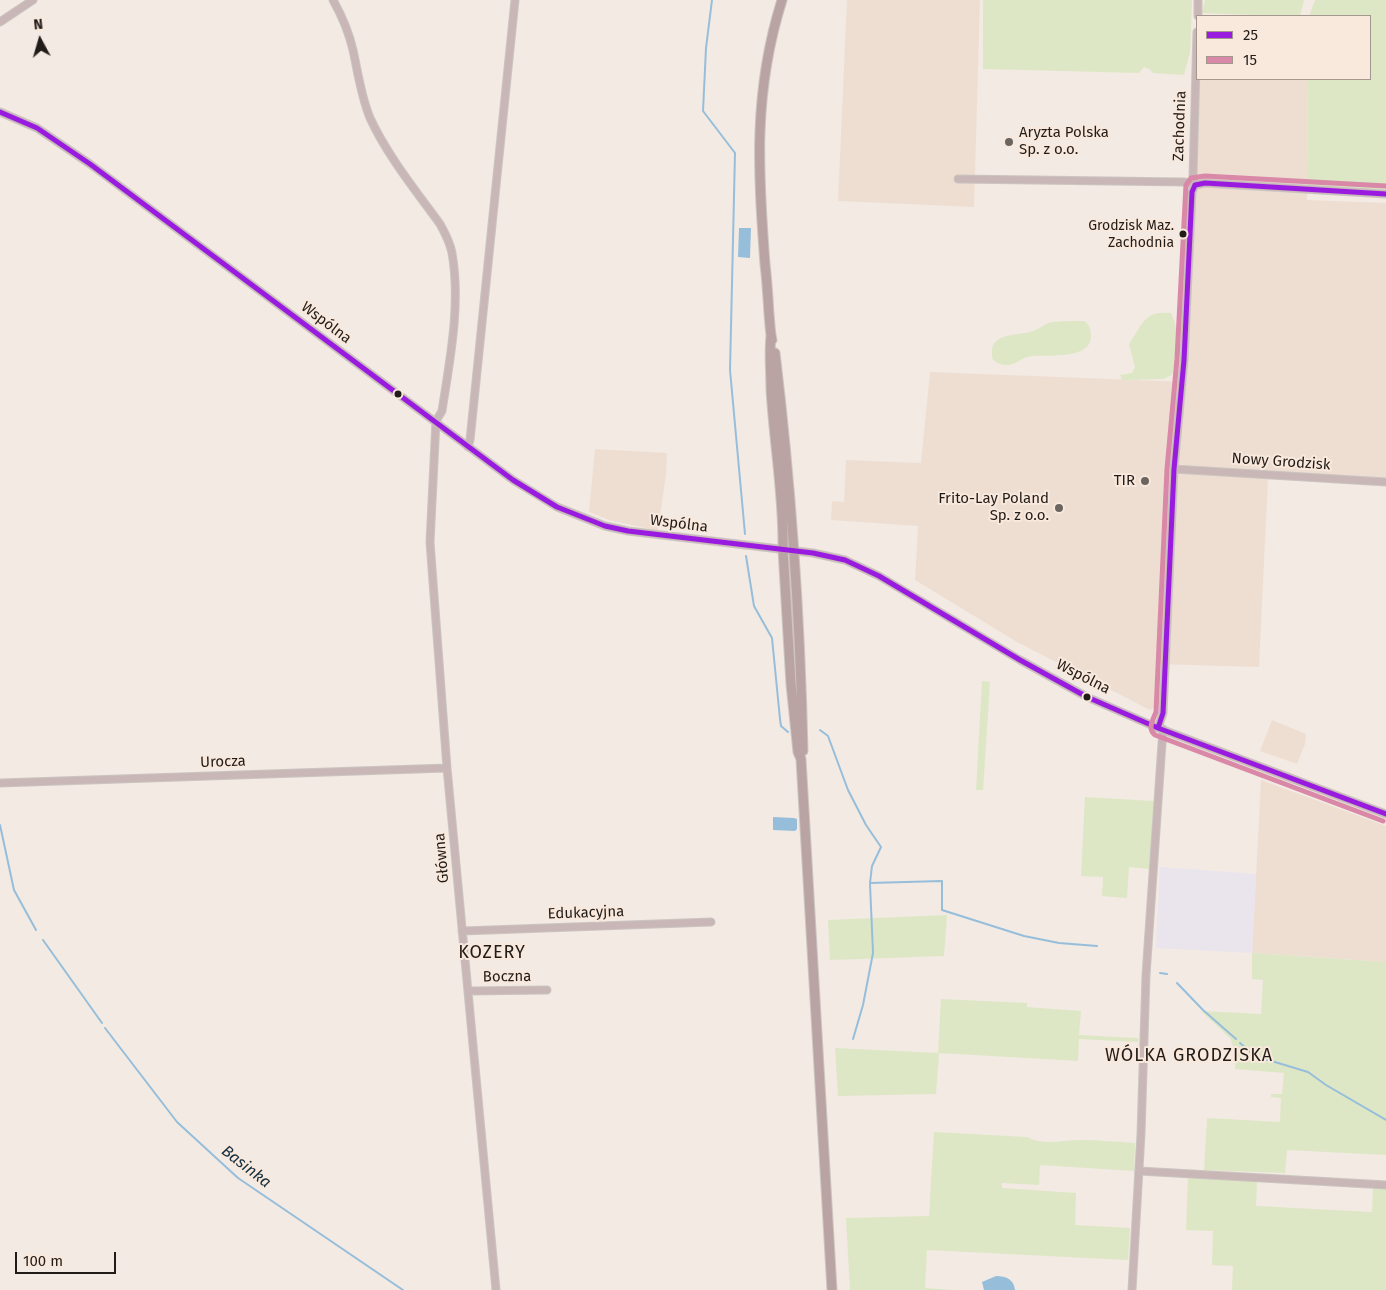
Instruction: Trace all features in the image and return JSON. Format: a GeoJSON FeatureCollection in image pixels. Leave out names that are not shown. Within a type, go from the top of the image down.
{"type":"FeatureCollection","features":[{"type":"Feature","properties":{"kind":"main road"},"geometry":{"type":"LineString","coordinates":[[782,0],[766,64],[761,102],[759,140],[760,194],[771,336],[772,414],[784,530],[783,550],[791,684],[798,752],[801,759],[832,1290]]}},
{"type":"Feature","properties":{"kind":"main road"},"geometry":{"type":"LineString","coordinates":[[771,336],[783,418],[793,551],[802,684],[804,752],[801,759]]}},
{"type":"Feature","properties":{"kind":"street"},"geometry":{"type":"LineString","coordinates":[[0,22],[33,0]]}},
{"type":"Feature","properties":{"kind":"street","name":"Główna"},"geometry":{"type":"LineString","coordinates":[[333,0],[343,18],[362,94],[370,117],[384,144],[440,224],[452,252],[456,290],[454,325],[442,411],[436,423],[430,542],[447,768],[496,1290]]}},
{"type":"Feature","properties":{"kind":"street"},"geometry":{"type":"LineString","coordinates":[[468,447],[515,0]]}},
{"type":"Feature","properties":{"kind":"street"},"geometry":{"type":"LineString","coordinates":[[1198,0],[1198,15]]}},
{"type":"Feature","properties":{"kind":"street","name":"Zachodnia"},"geometry":{"type":"LineString","coordinates":[[1132,1290],[1139,1172],[1146,975],[1160,729],[1163,714],[1174,469],[1184,360],[1192,192],[1195,185],[1193,176],[1196,68]]}},
{"type":"Feature","properties":{"kind":"street","name":"Wspólna"},"geometry":{"type":"LineString","coordinates":[[0,112],[36,128],[90,164],[512,480],[557,507],[605,526],[628,531],[835,557],[857,565],[895,585],[1020,660],[1087,697],[1160,729],[1386,814]]}},
{"type":"Feature","properties":{"kind":"street"},"geometry":{"type":"LineString","coordinates":[[958,179],[1185,182],[1195,185],[1205,183],[1386,194]]}},
{"type":"Feature","properties":{"kind":"street","name":"Nowy Grodzisk"},"geometry":{"type":"LineString","coordinates":[[1174,469],[1386,482]]}},
{"type":"Feature","properties":{"kind":"street","name":"Urocza"},"geometry":{"type":"LineString","coordinates":[[0,783],[447,768]]}},
{"type":"Feature","properties":{"kind":"street","name":"Edukacyjna"},"geometry":{"type":"LineString","coordinates":[[462,931],[711,922]]}},
{"type":"Feature","properties":{"kind":"street","name":"Boczna"},"geometry":{"type":"LineString","coordinates":[[468,991],[547,990]]}},
{"type":"Feature","properties":{"kind":"street"},"geometry":{"type":"LineString","coordinates":[[1139,1172],[1386,1185]]}},
{"type":"Feature","properties":{"kind":"shaded area","name":"Aryzta Polska Sp. z o.o."},"geometry":{"type":"Polygon","coordinates":[[[847,0],[980,0],[974,207],[838,201],[847,0]]]}},
{"type":"Feature","properties":{"kind":"shaded area"},"geometry":{"type":"Polygon","coordinates":[[[1199,80],[1308,80],[1307,200],[1386,203],[1386,480],[1268,478],[1259,667],[1158,664],[1156,707],[1150,710],[1017,642],[915,580],[918,526],[831,520],[832,501],[844,502],[846,460],[921,463],[930,372],[1187,382],[1199,80]]]}},
{"type":"Feature","properties":{"kind":"shaded area"},"geometry":{"type":"Polygon","coordinates":[[[595,449],[667,453],[658,531],[609,520],[589,512],[595,449]]]}},
{"type":"Feature","properties":{"kind":"shaded area"},"geometry":{"type":"Polygon","coordinates":[[[1272,720],[1306,734],[1305,744],[1297,764],[1260,751],[1272,720]]]}},
{"type":"Feature","properties":{"kind":"shaded area"},"geometry":{"type":"Polygon","coordinates":[[[1261,780],[1386,826],[1386,962],[1252,953],[1261,780]]]}},
{"type":"Feature","properties":{"kind":"shaded area"},"geometry":{"type":"Polygon","coordinates":[[[1160,867],[1256,874],[1252,953],[1156,948],[1160,867]]]}},
{"type":"Feature","properties":{"kind":"green space"},"geometry":{"type":"Polygon","coordinates":[[[983,0],[1192,0],[1190,52],[1184,75],[1153,73],[1144,67],[1139,73],[983,69],[983,0]]]}},
{"type":"Feature","properties":{"kind":"green space"},"geometry":{"type":"Polygon","coordinates":[[[1205,0],[1304,0],[1300,15],[1202,13],[1205,0]]]}},
{"type":"Feature","properties":{"kind":"green space"},"geometry":{"type":"Polygon","coordinates":[[[1315,0],[1386,0],[1386,190],[1307,187],[1308,80],[1371,80],[1371,15],[1309,15],[1315,0]]]}},
{"type":"Feature","properties":{"kind":"green space"},"geometry":{"type":"Polygon","coordinates":[[[1157,313],[1171,313],[1178,344],[1172,375],[1163,379],[1122,380],[1120,375],[1132,373],[1135,367],[1129,344],[1143,322],[1157,313]]]}},
{"type":"Feature","properties":{"kind":"green space"},"geometry":{"type":"Polygon","coordinates":[[[1084,321],[1090,328],[1091,337],[1089,344],[1077,352],[1027,357],[1010,365],[1000,364],[993,360],[993,345],[1002,337],[1030,332],[1051,322],[1084,321]]]}},
{"type":"Feature","properties":{"kind":"green space"},"geometry":{"type":"Polygon","coordinates":[[[982,681],[990,682],[983,790],[976,790],[982,681]]]}},
{"type":"Feature","properties":{"kind":"green space"},"geometry":{"type":"Polygon","coordinates":[[[1085,797],[1154,801],[1149,869],[1129,867],[1127,898],[1102,896],[1103,877],[1081,876],[1085,797]]]}},
{"type":"Feature","properties":{"kind":"green space"},"geometry":{"type":"Polygon","coordinates":[[[947,915],[944,956],[830,960],[828,920],[947,915]]]}},
{"type":"Feature","properties":{"kind":"green space"},"geometry":{"type":"Polygon","coordinates":[[[1252,953],[1386,962],[1386,1155],[1287,1150],[1285,1173],[1204,1170],[1207,1118],[1280,1122],[1281,1098],[1271,1097],[1271,1094],[1282,1094],[1284,1073],[1235,1069],[1236,1052],[1231,1039],[1201,1011],[1261,1014],[1263,980],[1252,979],[1252,953]]]}},
{"type":"Feature","properties":{"kind":"green space"},"geometry":{"type":"Polygon","coordinates":[[[941,999],[1027,1003],[1027,1007],[1081,1011],[1079,1035],[1138,1038],[1138,1042],[1079,1039],[1078,1061],[939,1053],[936,1094],[838,1096],[835,1048],[938,1053],[941,999]]]}},
{"type":"Feature","properties":{"kind":"green space"},"geometry":{"type":"Polygon","coordinates":[[[934,1132],[1027,1137],[1047,1142],[1081,1140],[1135,1143],[1134,1171],[1040,1165],[1039,1185],[1002,1183],[1002,1188],[1076,1193],[1075,1225],[1130,1228],[1128,1260],[927,1250],[925,1288],[956,1290],[850,1290],[846,1218],[929,1216],[934,1132]]]}},
{"type":"Feature","properties":{"kind":"green space"},"geometry":{"type":"Polygon","coordinates":[[[1188,1177],[1257,1181],[1256,1206],[1372,1212],[1373,1187],[1386,1187],[1386,1290],[1232,1290],[1233,1266],[1212,1265],[1213,1231],[1186,1230],[1188,1177]]]}},
{"type":"Feature","properties":{"kind":"water"},"geometry":{"type":"Polygon","coordinates":[[[739,228],[751,228],[750,258],[738,257],[739,228]]]}},
{"type":"Feature","properties":{"kind":"water"},"geometry":{"type":"Polygon","coordinates":[[[773,817],[797,819],[797,829],[795,831],[773,830],[773,817]]]}},
{"type":"Feature","properties":{"kind":"water"},"geometry":{"type":"Polygon","coordinates":[[[996,1276],[1009,1279],[1015,1290],[984,1290],[982,1282],[996,1276]]]}},
{"type":"Feature","properties":{"kind":"waterway"},"geometry":{"type":"LineString","coordinates":[[712,0],[706,48],[703,111],[735,153],[730,370],[745,534]]}},
{"type":"Feature","properties":{"kind":"waterway"},"geometry":{"type":"LineString","coordinates":[[746,556],[754,606],[772,638],[781,726],[788,732]]}},
{"type":"Feature","properties":{"kind":"waterway"},"geometry":{"type":"LineString","coordinates":[[820,730],[828,736],[848,790],[866,825],[881,847],[872,866],[870,883],[942,881],[942,910],[1024,936],[1059,943],[1097,946]]}},
{"type":"Feature","properties":{"kind":"waterway","name":"Basinka"},"geometry":{"type":"LineString","coordinates":[[0,825],[14,890],[36,930]]}},
{"type":"Feature","properties":{"kind":"waterway"},"geometry":{"type":"LineString","coordinates":[[853,1039],[863,1005],[873,953],[870,884]]}},
{"type":"Feature","properties":{"kind":"waterway","name":"Basinka"},"geometry":{"type":"LineString","coordinates":[[43,940],[102,1023]]}},
{"type":"Feature","properties":{"kind":"waterway"},"geometry":{"type":"LineString","coordinates":[[1160,973],[1167,974]]}},
{"type":"Feature","properties":{"kind":"waterway"},"geometry":{"type":"LineString","coordinates":[[1177,983],[1203,1010],[1236,1039]]}},
{"type":"Feature","properties":{"kind":"waterway","name":"Basinka"},"geometry":{"type":"LineString","coordinates":[[105,1028],[177,1122],[238,1178],[403,1290]]}},
{"type":"Feature","properties":{"kind":"waterway"},"geometry":{"type":"LineString","coordinates":[[1240,1043],[1255,1056],[1308,1072],[1326,1085],[1386,1120]]}},
{"type":"Feature","properties":{"kind":"transit line","name":"25"},"geometry":{"type":"LineString","coordinates":[[0,112],[37,128],[90,164],[513,480],[557,507],[605,526],[628,531],[813,553],[845,560],[879,576],[1020,660],[1087,697],[1158,728],[1386,814]]}},
{"type":"Feature","properties":{"kind":"transit line","name":"15"},"geometry":{"type":"LineString","coordinates":[[1383,821],[1155,735],[1151,727],[1156,712],[1167,469],[1177,359],[1186,185],[1191,178],[1205,176],[1386,186]]}},
{"type":"Feature","properties":{"kind":"transit line","name":"25"},"geometry":{"type":"LineString","coordinates":[[1195,185],[1205,183],[1386,194]]}},
{"type":"Feature","properties":{"kind":"transit line","name":"25"},"geometry":{"type":"LineString","coordinates":[[1158,728],[1163,713],[1174,469],[1184,360],[1192,192],[1195,185]]}},
{"type":"Feature","properties":{"kind":"place","name":"Aryzta Polska Sp. z o.o."},"geometry":{"type":"Point","coordinates":[1009,142]}},
{"type":"Feature","properties":{"kind":"place","name":"Grodzisk Maz. Zachodnia"},"geometry":{"type":"Point","coordinates":[1183,234]}},
{"type":"Feature","properties":{"kind":"place","name":"TIR"},"geometry":{"type":"Point","coordinates":[1145,481]}},
{"type":"Feature","properties":{"kind":"place","name":"Frito-Lay Poland Sp. z o.o."},"geometry":{"type":"Point","coordinates":[1059,508]}},
{"type":"Feature","properties":{"kind":"district","name":"KOZERY"},"geometry":{"type":"Point","coordinates":[492,953]}},
{"type":"Feature","properties":{"kind":"district","name":"WÓLKA GRODZISKA"},"geometry":{"type":"Point","coordinates":[1189,1056]}}]}
